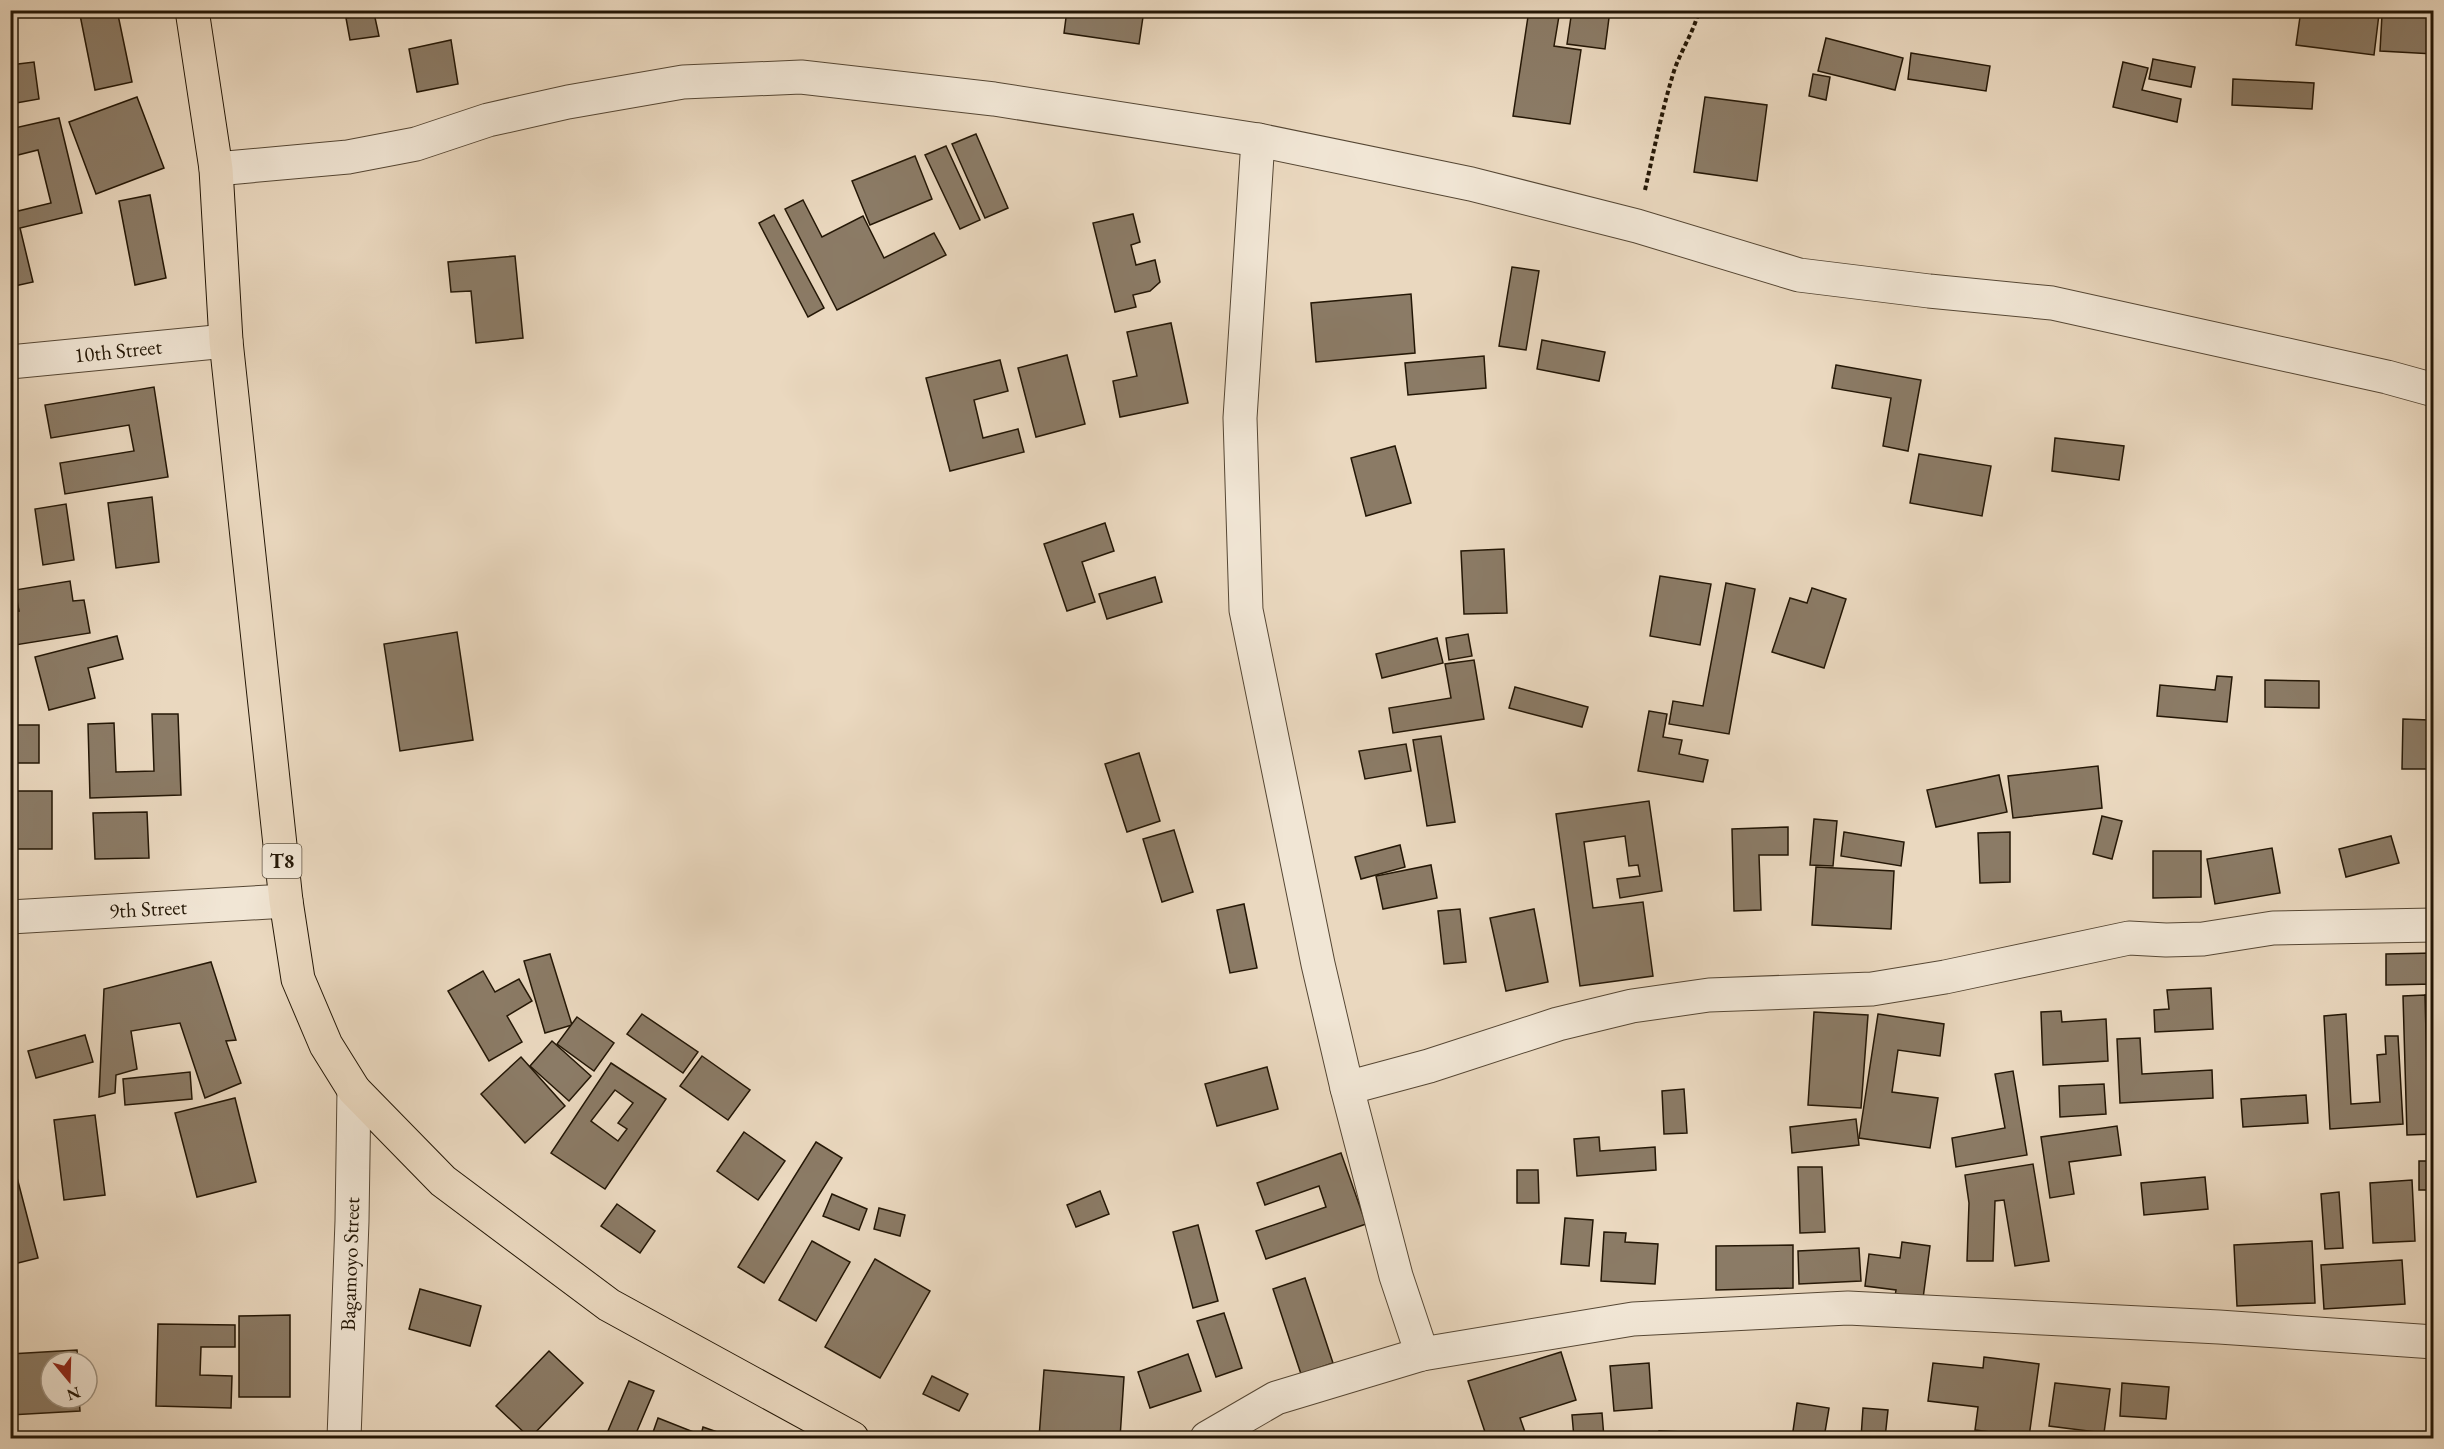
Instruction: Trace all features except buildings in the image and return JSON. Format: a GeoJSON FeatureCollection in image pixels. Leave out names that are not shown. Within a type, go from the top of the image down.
{"type":"FeatureCollection","features":[{"type":"Feature","properties":{"kind":"highway","name":"T8"},"geometry":{"type":"LineString","coordinates":[[192,10],[216,169],[226,341],[286,901],[298,979],[326,1045],[354,1090],[443,1181],[609,1305],[852,1438]]}},
{"type":"Feature","properties":{"kind":"street"},"geometry":{"type":"LineString","coordinates":[[216,169],[348,158],[416,144],[488,120],[568,102],[683,82],[801,77],[994,99],[1258,140],[1471,184],[1637,226],[1799,275],[2052,303],[2387,376],[2433,390]]}},
{"type":"Feature","properties":{"kind":"street"},"geometry":{"type":"LineString","coordinates":[[1258,140],[1240,418],[1246,610],[1318,964],[1347,1088],[1396,1276],[1422,1354]]}},
{"type":"Feature","properties":{"kind":"street","name":"10th Street"},"geometry":{"type":"LineString","coordinates":[[10,362],[226,341]]}},
{"type":"Feature","properties":{"kind":"street","name":"9th Street"},"geometry":{"type":"LineString","coordinates":[[10,917],[286,901]]}},
{"type":"Feature","properties":{"kind":"street"},"geometry":{"type":"LineString","coordinates":[[1347,1088],[1430,1066],[1558,1024],[1632,1006],[1709,995],[1872,988],[1945,977],[2129,938],[2203,939],[2273,928],[2433,925]]}},
{"type":"Feature","properties":{"kind":"street","name":"Bagamoyo Street"},"geometry":{"type":"LineString","coordinates":[[344,1438],[354,1090]]}},
{"type":"Feature","properties":{"kind":"street"},"geometry":{"type":"LineString","coordinates":[[1207,1438],[1276,1398],[1422,1354],[1633,1319],[1848,1308],[2219,1327],[2433,1342]]}},
{"type":"Feature","properties":{"kind":"path"},"geometry":{"type":"LineString","coordinates":[[1637,226],[1665,105],[1684,44],[1696,24],[1699,10]]}}]}
